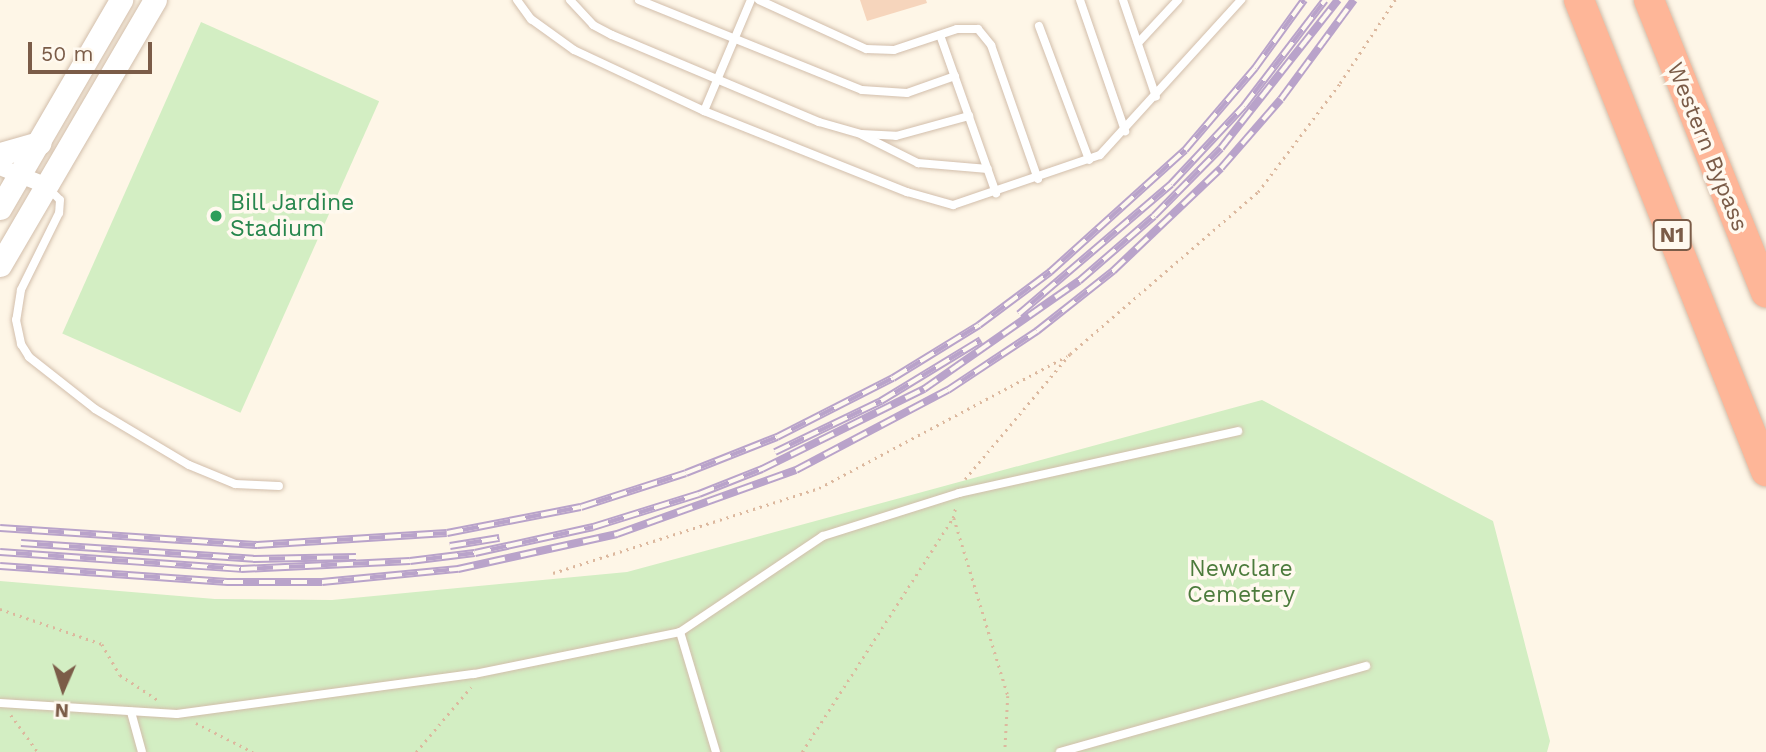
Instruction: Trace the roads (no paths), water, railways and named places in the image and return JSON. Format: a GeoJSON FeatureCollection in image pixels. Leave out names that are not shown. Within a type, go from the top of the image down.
{"type":"FeatureCollection","features":[{"type":"Feature","properties":{"kind":"highway","name":"N1"},"geometry":{"type":"LineString","coordinates":[[1579,0],[1766,471]]}},
{"type":"Feature","properties":{"kind":"highway","name":"Western Bypass"},"geometry":{"type":"LineString","coordinates":[[1648,0],[1766,293]]}},
{"type":"Feature","properties":{"kind":"main road"},"geometry":{"type":"LineString","coordinates":[[0,265],[7,214],[26,177],[39,143],[121,0]]}},
{"type":"Feature","properties":{"kind":"main road"},"geometry":{"type":"LineString","coordinates":[[7,214],[26,177],[155,0]]}},
{"type":"Feature","properties":{"kind":"main road"},"geometry":{"type":"LineString","coordinates":[[0,154],[39,143]]}},
{"type":"Feature","properties":{"kind":"lane"},"geometry":{"type":"LineString","coordinates":[[26,177],[132,0]]}},
{"type":"Feature","properties":{"kind":"lane"},"geometry":{"type":"LineString","coordinates":[[26,177],[145,0]]}},
{"type":"Feature","properties":{"kind":"lane"},"geometry":{"type":"LineString","coordinates":[[517,0],[531,19],[574,50],[704,111],[930,201],[953,205],[996,193],[1089,160],[1125,131],[1241,0]]}},
{"type":"Feature","properties":{"kind":"lane"},"geometry":{"type":"LineString","coordinates":[[569,0],[593,25],[716,82],[861,134],[918,163],[988,169]]}},
{"type":"Feature","properties":{"kind":"lane"},"geometry":{"type":"LineString","coordinates":[[639,0],[733,42],[862,90],[907,93],[955,76]]}},
{"type":"Feature","properties":{"kind":"lane"},"geometry":{"type":"LineString","coordinates":[[704,111],[751,0]]}},
{"type":"Feature","properties":{"kind":"lane"},"geometry":{"type":"LineString","coordinates":[[759,0],[866,49],[894,50],[969,27],[985,35],[1038,179]]}},
{"type":"Feature","properties":{"kind":"lane"},"geometry":{"type":"LineString","coordinates":[[1080,0],[1125,131]]}},
{"type":"Feature","properties":{"kind":"lane"},"geometry":{"type":"LineString","coordinates":[[1123,0],[1156,97]]}},
{"type":"Feature","properties":{"kind":"lane"},"geometry":{"type":"LineString","coordinates":[[1138,43],[1178,0]]}},
{"type":"Feature","properties":{"kind":"lane"},"geometry":{"type":"LineString","coordinates":[[1039,26],[1089,160]]}},
{"type":"Feature","properties":{"kind":"lane"},"geometry":{"type":"LineString","coordinates":[[940,35],[996,193]]}},
{"type":"Feature","properties":{"kind":"lane"},"geometry":{"type":"LineString","coordinates":[[861,134],[906,134],[969,116]]}},
{"type":"Feature","properties":{"kind":"lane"},"geometry":{"type":"LineString","coordinates":[[26,177],[56,194],[60,206],[21,290],[17,330],[29,357],[95,409],[189,466],[235,484],[279,486]]}},
{"type":"Feature","properties":{"kind":"lane"},"geometry":{"type":"LineString","coordinates":[[0,249],[7,214]]}},
{"type":"Feature","properties":{"kind":"lane"},"geometry":{"type":"LineString","coordinates":[[1,703],[177,713],[474,674],[487,669],[680,632],[823,536],[959,493],[1238,431]]}},
{"type":"Feature","properties":{"kind":"lane"},"geometry":{"type":"LineString","coordinates":[[680,632],[716,752]]}},
{"type":"Feature","properties":{"kind":"lane"},"geometry":{"type":"LineString","coordinates":[[1060,752],[1366,666]]}},
{"type":"Feature","properties":{"kind":"lane"},"geometry":{"type":"LineString","coordinates":[[131,712],[142,752]]}},
{"type":"Feature","properties":{"kind":"railway"},"geometry":{"type":"LineString","coordinates":[[0,528],[257,545],[447,533],[581,507],[686,473],[777,437],[893,378],[979,325],[1050,272],[1185,150],[1255,68],[1304,0]]}},
{"type":"Feature","properties":{"kind":"railway"},"geometry":{"type":"LineString","coordinates":[[1019,314],[1171,184],[1244,106],[1325,0]]}},
{"type":"Feature","properties":{"kind":"railway"},"geometry":{"type":"LineString","coordinates":[[0,552],[241,569],[410,561],[475,553],[593,527],[699,494],[762,469],[924,389],[1079,281],[1154,216],[1221,148],[1338,0]]}},
{"type":"Feature","properties":{"kind":"railway"},"geometry":{"type":"LineString","coordinates":[[0,566],[227,582],[322,582],[458,569],[617,534],[796,470],[948,390],[1037,331],[1113,271],[1221,168],[1281,99],[1354,0]]}},
{"type":"Feature","properties":{"kind":"railway"},"geometry":{"type":"LineString","coordinates":[[775,452],[881,401],[981,340]]}},
{"type":"Feature","properties":{"kind":"railway"},"geometry":{"type":"LineString","coordinates":[[450,546],[499,538]]}},
{"type":"Feature","properties":{"kind":"railway"},"geometry":{"type":"LineString","coordinates":[[21,543],[253,559],[356,557]]}},
{"type":"Feature","properties":{"kind":"place","name":"Bill Jardine Stadium"},"geometry":{"type":"Point","coordinates":[216,216]}},
{"type":"Feature","properties":{"kind":"park label","name":"Newclare Cemetery"},"geometry":{"type":"Point","coordinates":[1241,582]}}]}
